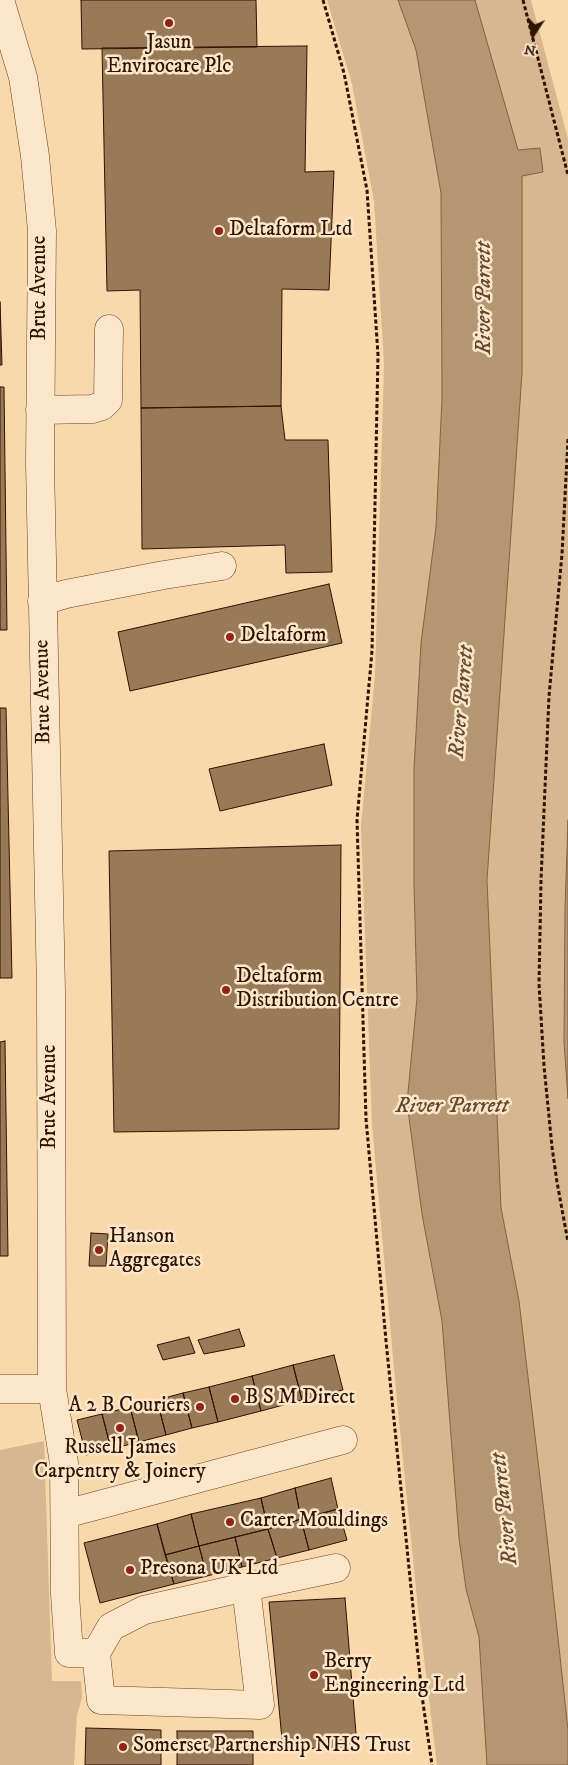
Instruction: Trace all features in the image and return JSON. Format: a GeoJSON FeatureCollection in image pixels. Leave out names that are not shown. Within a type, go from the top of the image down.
{"type":"FeatureCollection","features":[{"type":"Feature","properties":{"kind":"street","name":"Brue Avenue"},"geometry":{"type":"LineString","coordinates":[[0,0],[23,77],[35,156],[42,231],[40,462],[51,991],[52,1389],[64,1463],[65,1594],[69,1653],[96,1653]]}},
{"type":"Feature","properties":{"kind":"street"},"geometry":{"type":"LineString","coordinates":[[40,410],[92,409],[102,406],[108,400],[110,329]]}},
{"type":"Feature","properties":{"kind":"street"},"geometry":{"type":"LineString","coordinates":[[42,601],[66,594],[222,566]]}},
{"type":"Feature","properties":{"kind":"street"},"geometry":{"type":"LineString","coordinates":[[0,1389],[52,1389]]}},
{"type":"Feature","properties":{"kind":"street"},"geometry":{"type":"LineString","coordinates":[[65,1514],[343,1440]]}},
{"type":"Feature","properties":{"kind":"street"},"geometry":{"type":"LineString","coordinates":[[246,1587],[260,1705],[101,1700],[96,1653],[111,1627],[144,1610],[246,1587],[336,1568]]}},
{"type":"Feature","properties":{"kind":"path"},"geometry":{"type":"LineString","coordinates":[[323,0],[344,73],[367,190],[378,355],[372,651],[357,820],[366,1120],[422,1696],[432,1765]]}},
{"type":"Feature","properties":{"kind":"path"},"geometry":{"type":"LineString","coordinates":[[523,0],[568,175]]}},
{"type":"Feature","properties":{"kind":"path"},"geometry":{"type":"LineString","coordinates":[[568,439],[562,554],[549,696],[541,880],[540,984],[544,1066],[552,1146],[568,1242]]}},
{"type":"Feature","properties":{"kind":"shaded area"},"geometry":{"type":"Polygon","coordinates":[[[327,0],[398,0],[416,50],[441,193],[442,398],[436,527],[421,643],[414,769],[414,885],[417,998],[407,1103],[422,1214],[442,1321],[459,1538],[466,1589],[479,1637],[487,1765],[437,1765],[418,1609],[396,1391],[372,1125],[361,826],[375,675],[384,364],[374,201],[352,84],[327,0]]]}},
{"type":"Feature","properties":{"kind":"shaded area"},"geometry":{"type":"Polygon","coordinates":[[[475,0],[531,0],[568,139],[568,820],[564,1042],[568,1099],[568,1730],[519,1301],[501,1208],[487,880],[522,373],[522,175],[543,172],[518,150],[475,0]]]}},
{"type":"Feature","properties":{"kind":"shaded area"},"geometry":{"type":"Polygon","coordinates":[[[44,1441],[52,1681],[81,1681],[82,1697],[77,1715],[74,1765],[0,1765],[0,1450],[44,1441]]]}},
{"type":"Feature","properties":{"kind":"water","name":"River Parrett"},"geometry":{"type":"Polygon","coordinates":[[[398,0],[475,0],[518,150],[540,148],[543,172],[522,176],[522,373],[487,880],[501,1208],[519,1301],[568,1730],[568,1765],[487,1765],[479,1637],[466,1589],[459,1538],[442,1321],[422,1214],[407,1103],[417,998],[414,885],[414,769],[421,643],[436,527],[442,398],[441,193],[416,50],[398,0]]]}},
{"type":"Feature","properties":{"kind":"water"},"geometry":{"type":"Polygon","coordinates":[[[568,820],[568,1099],[564,1042],[568,820]]]}},
{"type":"Feature","properties":{"kind":"building","name":"Jasun Envirocare Plc"},"geometry":{"type":"Polygon","coordinates":[[[81,0],[256,0],[257,47],[82,49],[81,0]]]}},
{"type":"Feature","properties":{"kind":"building","name":"Deltaform Ltd"},"geometry":{"type":"Polygon","coordinates":[[[307,46],[305,172],[334,171],[329,290],[282,289],[281,406],[141,408],[140,290],[107,291],[102,48],[307,46]]]}},
{"type":"Feature","properties":{"kind":"building"},"geometry":{"type":"Polygon","coordinates":[[[0,302],[2,365],[0,365],[0,302]]]}},
{"type":"Feature","properties":{"kind":"building"},"geometry":{"type":"Polygon","coordinates":[[[0,387],[4,387],[7,630],[0,630],[0,387]]]}},
{"type":"Feature","properties":{"kind":"building"},"geometry":{"type":"Polygon","coordinates":[[[281,406],[285,440],[328,440],[332,572],[286,573],[285,545],[142,549],[141,408],[281,406]]]}},
{"type":"Feature","properties":{"kind":"building","name":"Deltaform"},"geometry":{"type":"Polygon","coordinates":[[[329,584],[342,643],[130,691],[118,632],[329,584]]]}},
{"type":"Feature","properties":{"kind":"building"},"geometry":{"type":"Polygon","coordinates":[[[0,708],[6,708],[12,978],[0,978],[0,708]]]}},
{"type":"Feature","properties":{"kind":"building"},"geometry":{"type":"Polygon","coordinates":[[[324,744],[332,785],[220,811],[209,769],[324,744]]]}},
{"type":"Feature","properties":{"kind":"building","name":"Deltaform Distribution Centre"},"geometry":{"type":"Polygon","coordinates":[[[341,845],[339,1129],[114,1132],[109,851],[341,845]]]}},
{"type":"Feature","properties":{"kind":"building"},"geometry":{"type":"Polygon","coordinates":[[[5,1041],[8,1256],[0,1256],[0,1042],[5,1041]]]}},
{"type":"Feature","properties":{"kind":"building","name":"Hanson Aggregates"},"geometry":{"type":"Polygon","coordinates":[[[91,1233],[108,1234],[106,1266],[89,1266],[91,1233]]]}},
{"type":"Feature","properties":{"kind":"building"},"geometry":{"type":"Polygon","coordinates":[[[239,1329],[245,1346],[204,1354],[198,1340],[239,1329]]]}},
{"type":"Feature","properties":{"kind":"building"},"geometry":{"type":"Polygon","coordinates":[[[189,1337],[195,1353],[163,1360],[157,1345],[189,1337]]]}},
{"type":"Feature","properties":{"kind":"building"},"geometry":{"type":"Polygon","coordinates":[[[334,1355],[343,1390],[302,1400],[293,1365],[334,1355]]]}},
{"type":"Feature","properties":{"kind":"building"},"geometry":{"type":"Polygon","coordinates":[[[293,1365],[302,1400],[261,1411],[252,1376],[293,1365]]]}},
{"type":"Feature","properties":{"kind":"building","name":"B S M Direct"},"geometry":{"type":"Polygon","coordinates":[[[252,1376],[261,1411],[218,1422],[209,1387],[252,1376]]]}},
{"type":"Feature","properties":{"kind":"building","name":"A 2 B Couriers"},"geometry":{"type":"Polygon","coordinates":[[[209,1387],[218,1422],[192,1428],[183,1393],[209,1387]]]}},
{"type":"Feature","properties":{"kind":"building"},"geometry":{"type":"Polygon","coordinates":[[[183,1393],[192,1428],[166,1435],[157,1400],[183,1393]]]}},
{"type":"Feature","properties":{"kind":"building"},"geometry":{"type":"Polygon","coordinates":[[[157,1400],[166,1435],[139,1442],[130,1407],[157,1400]]]}},
{"type":"Feature","properties":{"kind":"building","name":"Russell James Carpentry & Joinery"},"geometry":{"type":"Polygon","coordinates":[[[130,1407],[139,1442],[111,1449],[102,1414],[130,1407]]]}},
{"type":"Feature","properties":{"kind":"building"},"geometry":{"type":"Polygon","coordinates":[[[102,1414],[111,1449],[86,1455],[77,1420],[102,1414]]]}},
{"type":"Feature","properties":{"kind":"building"},"geometry":{"type":"Polygon","coordinates":[[[331,1478],[338,1509],[301,1519],[295,1488],[331,1478]]]}},
{"type":"Feature","properties":{"kind":"building"},"geometry":{"type":"Polygon","coordinates":[[[295,1488],[301,1519],[268,1529],[261,1498],[295,1488]]]}},
{"type":"Feature","properties":{"kind":"building","name":"Carter Mouldings"},"geometry":{"type":"Polygon","coordinates":[[[261,1498],[268,1529],[199,1546],[191,1514],[261,1498]]]}},
{"type":"Feature","properties":{"kind":"building"},"geometry":{"type":"Polygon","coordinates":[[[338,1509],[347,1540],[309,1550],[301,1519],[338,1509]]]}},
{"type":"Feature","properties":{"kind":"building"},"geometry":{"type":"Polygon","coordinates":[[[191,1514],[199,1546],[165,1555],[157,1524],[191,1514]]]}},
{"type":"Feature","properties":{"kind":"building"},"geometry":{"type":"Polygon","coordinates":[[[301,1519],[309,1550],[277,1558],[268,1529],[301,1519]]]}},
{"type":"Feature","properties":{"kind":"building","name":"Presona UK Ltd"},"geometry":{"type":"Polygon","coordinates":[[[157,1524],[174,1584],[100,1603],[84,1543],[157,1524]]]}},
{"type":"Feature","properties":{"kind":"building"},"geometry":{"type":"Polygon","coordinates":[[[268,1529],[277,1558],[242,1567],[235,1537],[268,1529]]]}},
{"type":"Feature","properties":{"kind":"building"},"geometry":{"type":"Polygon","coordinates":[[[235,1537],[242,1567],[207,1576],[199,1546],[235,1537]]]}},
{"type":"Feature","properties":{"kind":"building"},"geometry":{"type":"Polygon","coordinates":[[[199,1546],[207,1576],[174,1584],[165,1555],[199,1546]]]}},
{"type":"Feature","properties":{"kind":"building","name":"Berry Engineering Ltd"},"geometry":{"type":"Polygon","coordinates":[[[345,1598],[357,1746],[283,1750],[269,1602],[345,1598]]]}},
{"type":"Feature","properties":{"kind":"building","name":"Somerset Partnership NHS Trust"},"geometry":{"type":"Polygon","coordinates":[[[86,1728],[161,1730],[161,1765],[85,1765],[86,1728]]]}},
{"type":"Feature","properties":{"kind":"building"},"geometry":{"type":"Polygon","coordinates":[[[177,1731],[253,1731],[253,1765],[177,1765],[177,1731]]]}},
{"type":"Feature","properties":{"kind":"place","name":"Jasun Envirocare Plc"},"geometry":{"type":"Point","coordinates":[169,23]}},
{"type":"Feature","properties":{"kind":"place","name":"Deltaform Ltd"},"geometry":{"type":"Point","coordinates":[219,231]}},
{"type":"Feature","properties":{"kind":"place","name":"Deltaform"},"geometry":{"type":"Point","coordinates":[230,637]}},
{"type":"Feature","properties":{"kind":"place","name":"Deltaform Distribution Centre"},"geometry":{"type":"Point","coordinates":[226,990]}},
{"type":"Feature","properties":{"kind":"place","name":"Hanson Aggregates"},"geometry":{"type":"Point","coordinates":[99,1250]}},
{"type":"Feature","properties":{"kind":"place","name":"B S M Direct"},"geometry":{"type":"Point","coordinates":[235,1399]}},
{"type":"Feature","properties":{"kind":"place","name":"A 2 B Couriers"},"geometry":{"type":"Point","coordinates":[200,1407]}},
{"type":"Feature","properties":{"kind":"place","name":"Russell James Carpentry & Joinery"},"geometry":{"type":"Point","coordinates":[120,1428]}},
{"type":"Feature","properties":{"kind":"place","name":"Carter Mouldings"},"geometry":{"type":"Point","coordinates":[230,1522]}},
{"type":"Feature","properties":{"kind":"place","name":"Presona UK Ltd"},"geometry":{"type":"Point","coordinates":[130,1570]}},
{"type":"Feature","properties":{"kind":"place","name":"Berry Engineering Ltd"},"geometry":{"type":"Point","coordinates":[314,1675]}},
{"type":"Feature","properties":{"kind":"place","name":"Somerset Partnership NHS Trust"},"geometry":{"type":"Point","coordinates":[123,1747]}}]}
